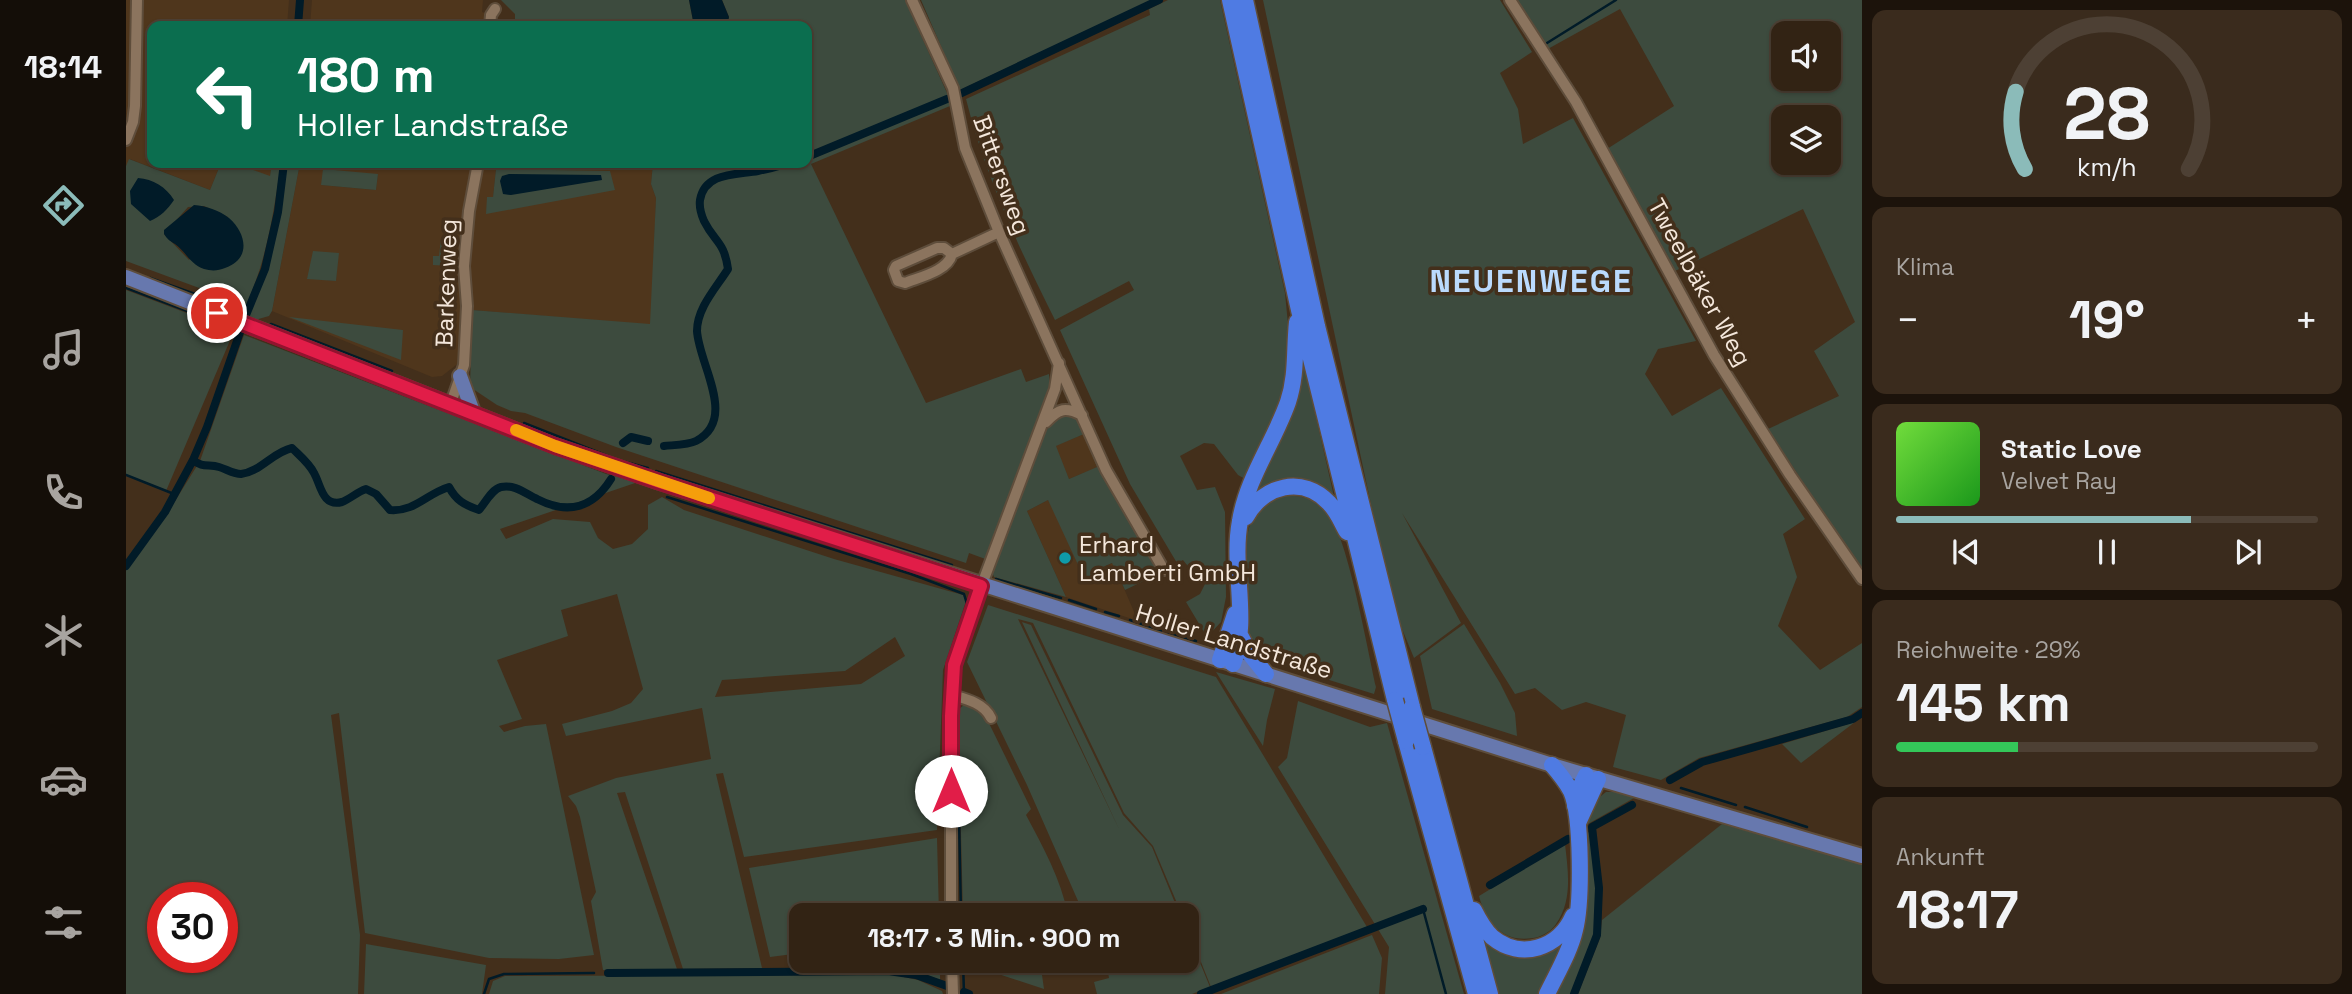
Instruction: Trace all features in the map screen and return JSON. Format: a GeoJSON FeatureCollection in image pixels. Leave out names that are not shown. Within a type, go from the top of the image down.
{"type":"FeatureCollection","features":[{"type":"Feature","properties":{"kind":"highway"},"geometry":{"type":"LineString","coordinates":[[1230,0],[1299,310],[1356,543],[1395,700],[1476,994]]}},
{"type":"Feature","properties":{"kind":"highway"},"geometry":{"type":"LineString","coordinates":[[1245,0],[1317,326],[1412,707],[1490,994]]}},
{"type":"Feature","properties":{"kind":"highway"},"geometry":{"type":"LineString","coordinates":[[1266,674],[1250,654],[1240,635],[1239,536],[1242,511],[1249,488],[1273,438],[1294,382],[1299,310]]}},
{"type":"Feature","properties":{"kind":"highway"},"geometry":{"type":"LineString","coordinates":[[1239,536],[1246,516],[1258,500],[1275,489],[1296,486],[1315,492],[1328,501],[1356,543]]}},
{"type":"Feature","properties":{"kind":"highway"},"geometry":{"type":"LineString","coordinates":[[1226,662],[1238,605]]}},
{"type":"Feature","properties":{"kind":"highway"},"geometry":{"type":"LineString","coordinates":[[1226,662],[1240,635]]}},
{"type":"Feature","properties":{"kind":"highway"},"geometry":{"type":"LineString","coordinates":[[1552,765],[1572,793],[1577,815]]}},
{"type":"Feature","properties":{"kind":"highway"},"geometry":{"type":"LineString","coordinates":[[1547,994],[1575,933],[1579,904],[1579,789],[1592,777]]}},
{"type":"Feature","properties":{"kind":"highway"},"geometry":{"type":"LineString","coordinates":[[1463,897],[1495,939],[1529,950],[1547,945],[1560,936],[1569,925],[1579,904]]}},
{"type":"Feature","properties":{"kind":"main road","name":"Holler Landstraße"},"geometry":{"type":"LineString","coordinates":[[126,277],[555,446],[660,482],[1552,765],[1862,856]]}},
{"type":"Feature","properties":{"kind":"main road"},"geometry":{"type":"LineString","coordinates":[[460,376],[473,412]]}},
{"type":"Feature","properties":{"kind":"street"},"geometry":{"type":"LineString","coordinates":[[126,140],[133,122],[135,106],[138,0]]}},
{"type":"Feature","properties":{"kind":"street","name":"Bittersweg"},"geometry":{"type":"LineString","coordinates":[[912,0],[953,88],[965,148],[999,232],[1106,470],[1164,570]]}},
{"type":"Feature","properties":{"kind":"street","name":"Tweelbäker Weg"},"geometry":{"type":"LineString","coordinates":[[1510,0],[1576,102],[1714,355],[1790,475],[1862,579]]}},
{"type":"Feature","properties":{"kind":"street"},"geometry":{"type":"LineString","coordinates":[[490,21],[495,9]]}},
{"type":"Feature","properties":{"kind":"street","name":"Barkenweg"},"geometry":{"type":"LineString","coordinates":[[451,403],[464,365],[467,306],[465,252],[477,168]]}},
{"type":"Feature","properties":{"kind":"street"},"geometry":{"type":"LineString","coordinates":[[952,254],[999,232]]}},
{"type":"Feature","properties":{"kind":"street"},"geometry":{"type":"LineString","coordinates":[[937,248],[944,248],[952,254],[946,265],[905,283],[898,281],[894,270],[896,265],[937,248]]}},
{"type":"Feature","properties":{"kind":"street"},"geometry":{"type":"LineString","coordinates":[[951,903],[954,665],[1042,427],[1055,389],[1059,363]]}},
{"type":"Feature","properties":{"kind":"street"},"geometry":{"type":"LineString","coordinates":[[1042,427],[1057,410],[1070,408],[1082,415]]}},
{"type":"Feature","properties":{"kind":"street"},"geometry":{"type":"LineString","coordinates":[[952,695],[969,699],[988,710],[991,718]]}},
{"type":"Feature","properties":{"kind":"street"},"geometry":{"type":"LineString","coordinates":[[952,973],[953,994]]}},
{"type":"Feature","properties":{"kind":"shaded area"},"geometry":{"type":"Polygon","coordinates":[[[126,0],[289,0],[287,21],[147,21],[147,166],[130,159],[126,166],[126,0]]]}},
{"type":"Feature","properties":{"kind":"shaded area"},"geometry":{"type":"Polygon","coordinates":[[[312,0],[483,0],[482,12],[501,20],[514,21],[310,21],[312,0]]]}},
{"type":"Feature","properties":{"kind":"shaded area"},"geometry":{"type":"Polygon","coordinates":[[[153,168],[219,168],[210,190],[153,168]]]}},
{"type":"Feature","properties":{"kind":"shaded area"},"geometry":{"type":"Polygon","coordinates":[[[247,168],[271,168],[270,177],[247,168]]]}},
{"type":"Feature","properties":{"kind":"shaded area"},"geometry":{"type":"Polygon","coordinates":[[[299,168],[653,168],[651,184],[656,198],[651,325],[472,310],[470,354],[442,376],[432,377],[272,311],[299,168]],[[496,169],[493,198],[486,213],[615,189],[496,169]],[[378,174],[321,185],[376,190],[378,174]],[[338,253],[307,278],[336,281],[338,253]]]}},
{"type":"Feature","properties":{"kind":"shaded area"},"geometry":{"type":"Polygon","coordinates":[[[269,183],[259,250],[251,275],[216,284],[126,247],[216,282],[258,250],[269,183]]]}},
{"type":"Feature","properties":{"kind":"shaded area"},"geometry":{"type":"Polygon","coordinates":[[[1084,434],[1098,467],[1069,479],[1055,446],[1084,434]]]}},
{"type":"Feature","properties":{"kind":"shaded area"},"geometry":{"type":"Polygon","coordinates":[[[1048,500],[1095,571],[1113,563],[1138,621],[1066,597],[1027,511],[1048,500]]]}},
{"type":"Feature","properties":{"kind":"green space"},"geometry":{"type":"Polygon","coordinates":[[[501,0],[689,0],[693,21],[515,21],[515,14],[501,0]]]}},
{"type":"Feature","properties":{"kind":"green space"},"geometry":{"type":"Polygon","coordinates":[[[722,0],[905,0],[948,95],[950,106],[812,164],[812,21],[728,21],[722,0]]]}},
{"type":"Feature","properties":{"kind":"green space"},"geometry":{"type":"Polygon","coordinates":[[[921,0],[1152,0],[960,90],[921,0]]]}},
{"type":"Feature","properties":{"kind":"green space"},"geometry":{"type":"Polygon","coordinates":[[[1168,0],[1220,0],[1285,293],[1292,366],[1276,416],[1247,480],[1238,475],[1214,444],[1204,443],[1180,456],[1197,490],[1215,487],[1225,512],[1226,597],[1221,622],[1207,637],[1186,602],[1200,594],[1205,584],[1183,560],[1177,563],[1130,484],[1060,330],[1134,290],[1129,281],[1055,320],[1004,211],[983,156],[966,99],[1150,15],[1149,9],[1168,0]]]}},
{"type":"Feature","properties":{"kind":"green space"},"geometry":{"type":"Polygon","coordinates":[[[1263,0],[1500,0],[1532,52],[1500,73],[1518,109],[1523,144],[1573,118],[1696,341],[1658,349],[1645,374],[1672,416],[1721,388],[1805,519],[1783,534],[1797,577],[1778,626],[1820,670],[1862,643],[1862,707],[1847,717],[1699,758],[1661,780],[1613,767],[1626,715],[1586,702],[1562,710],[1535,688],[1515,694],[1402,513],[1461,623],[1414,658],[1393,607],[1263,0]]]}},
{"type":"Feature","properties":{"kind":"green space"},"geometry":{"type":"Polygon","coordinates":[[[1514,0],[1862,0],[1862,572],[1768,429],[1839,396],[1814,351],[1855,322],[1803,209],[1673,272],[1607,149],[1674,106],[1620,9],[1546,50],[1514,0]]]}},
{"type":"Feature","properties":{"kind":"green space"},"geometry":{"type":"Polygon","coordinates":[[[129,159],[210,190],[219,168],[248,168],[270,176],[271,168],[280,168],[264,255],[244,310],[237,309],[229,299],[126,261],[126,166],[129,159]],[[204,206],[188,207],[164,234],[189,260],[228,217],[204,206]]]}},
{"type":"Feature","properties":{"kind":"green space"},"geometry":{"type":"Polygon","coordinates":[[[812,166],[926,403],[1021,369],[1026,382],[1049,374],[1050,391],[1027,455],[1023,456],[988,560],[969,553],[966,563],[616,447],[525,413],[511,411],[470,387],[472,310],[650,324],[656,198],[651,184],[653,168],[812,166]]]}},
{"type":"Feature","properties":{"kind":"green space"},"geometry":{"type":"Polygon","coordinates":[[[285,168],[299,168],[272,311],[269,316],[255,320],[247,317],[268,269],[285,168]]]}},
{"type":"Feature","properties":{"kind":"green space"},"geometry":{"type":"Polygon","coordinates":[[[323,169],[378,174],[376,190],[321,185],[323,169]]]}},
{"type":"Feature","properties":{"kind":"green space"},"geometry":{"type":"Polygon","coordinates":[[[496,169],[610,171],[615,190],[486,214],[487,197],[493,197],[496,169]]]}},
{"type":"Feature","properties":{"kind":"green space"},"geometry":{"type":"Polygon","coordinates":[[[441,239],[454,240],[450,266],[433,265],[433,256],[439,256],[441,239]]]}},
{"type":"Feature","properties":{"kind":"green space"},"geometry":{"type":"Polygon","coordinates":[[[313,251],[339,253],[336,281],[307,279],[313,251]]]}},
{"type":"Feature","properties":{"kind":"green space"},"geometry":{"type":"Polygon","coordinates":[[[126,290],[234,331],[166,491],[126,475],[126,290]]]}},
{"type":"Feature","properties":{"kind":"green space"},"geometry":{"type":"Polygon","coordinates":[[[289,317],[403,330],[401,360],[289,317]]]}},
{"type":"Feature","properties":{"kind":"green space"},"geometry":{"type":"Polygon","coordinates":[[[244,335],[606,474],[638,482],[500,529],[506,539],[553,519],[590,522],[598,538],[613,549],[632,544],[648,529],[648,505],[662,497],[684,510],[834,559],[963,595],[966,601],[943,670],[937,830],[744,857],[723,773],[716,774],[762,968],[683,969],[625,792],[617,793],[677,969],[603,970],[591,901],[596,892],[580,817],[568,796],[616,778],[711,759],[702,708],[566,736],[562,724],[612,711],[631,703],[643,689],[617,594],[561,610],[568,636],[497,660],[522,719],[499,726],[504,732],[546,724],[594,955],[559,959],[489,958],[365,933],[339,713],[331,715],[360,935],[358,994],[126,994],[126,570],[165,517],[200,461],[244,335]],[[895,637],[845,671],[722,680],[715,697],[861,684],[905,656],[895,637]]]}},
{"type":"Feature","properties":{"kind":"green space"},"geometry":{"type":"Polygon","coordinates":[[[1302,355],[1335,501],[1311,481],[1299,478],[1283,479],[1269,484],[1249,498],[1302,355]]]}},
{"type":"Feature","properties":{"kind":"green space"},"geometry":{"type":"Polygon","coordinates":[[[1057,415],[1079,416],[1110,490],[1162,572],[1125,590],[1112,563],[1096,570],[1098,576],[1086,582],[1048,500],[1027,511],[1066,597],[994,577],[992,572],[1043,435],[1057,415]],[[1084,434],[1056,446],[1069,479],[1097,467],[1084,434]]]}},
{"type":"Feature","properties":{"kind":"green space"},"geometry":{"type":"Polygon","coordinates":[[[1284,495],[1315,501],[1324,507],[1332,519],[1355,591],[1376,687],[1374,694],[1275,663],[1251,647],[1246,636],[1245,556],[1249,527],[1260,510],[1284,495]]]}},
{"type":"Feature","properties":{"kind":"green space"},"geometry":{"type":"Polygon","coordinates":[[[988,605],[1216,677],[1367,927],[1211,987],[1199,957],[1199,903],[1177,903],[1153,846],[1124,813],[1033,623],[1018,619],[1120,831],[1022,622],[1031,625],[1123,815],[1152,847],[1175,903],[1079,903],[1027,785],[967,662],[988,605]]]}},
{"type":"Feature","properties":{"kind":"green space"},"geometry":{"type":"Polygon","coordinates":[[[1464,624],[1515,713],[1517,736],[1432,709],[1420,656],[1464,624]]]}},
{"type":"Feature","properties":{"kind":"green space"},"geometry":{"type":"Polygon","coordinates":[[[1216,672],[1275,689],[1263,746],[1216,672]]]}},
{"type":"Feature","properties":{"kind":"green space"},"geometry":{"type":"Polygon","coordinates":[[[1298,701],[1370,727],[1387,723],[1464,994],[1385,994],[1389,947],[1278,767],[1287,758],[1298,701]]]}},
{"type":"Feature","properties":{"kind":"green space"},"geometry":{"type":"Polygon","coordinates":[[[966,703],[984,713],[1031,809],[1026,815],[1045,851],[1065,903],[963,903],[958,710],[966,703]]]}},
{"type":"Feature","properties":{"kind":"green space"},"geometry":{"type":"Polygon","coordinates":[[[1855,722],[1801,763],[1782,744],[1855,722]]]}},
{"type":"Feature","properties":{"kind":"green space"},"geometry":{"type":"Polygon","coordinates":[[[1606,792],[1622,792],[1634,798],[1586,825],[1597,799],[1606,792]]]}},
{"type":"Feature","properties":{"kind":"green space"},"geometry":{"type":"Polygon","coordinates":[[[1722,824],[1862,863],[1862,994],[1578,994],[1600,938],[1602,920],[1722,824]]]}},
{"type":"Feature","properties":{"kind":"green space"},"geometry":{"type":"Polygon","coordinates":[[[1591,831],[1597,888],[1594,935],[1571,994],[1555,994],[1585,834],[1591,831]]]}},
{"type":"Feature","properties":{"kind":"green space"},"geometry":{"type":"Polygon","coordinates":[[[937,838],[939,903],[789,903],[789,955],[770,957],[749,868],[937,838]]]}},
{"type":"Feature","properties":{"kind":"green space"},"geometry":{"type":"Polygon","coordinates":[[[1565,844],[1567,895],[1554,927],[1539,936],[1522,939],[1497,929],[1486,915],[1479,896],[1565,844]]]}},
{"type":"Feature","properties":{"kind":"green space"},"geometry":{"type":"Polygon","coordinates":[[[1569,931],[1543,994],[1498,994],[1482,933],[1503,949],[1569,931]]]}},
{"type":"Feature","properties":{"kind":"green space"},"geometry":{"type":"Polygon","coordinates":[[[1372,935],[1382,958],[1379,994],[1221,994],[1372,935]]]}},
{"type":"Feature","properties":{"kind":"green space"},"geometry":{"type":"Polygon","coordinates":[[[366,944],[486,965],[482,994],[364,994],[366,944]]]}},
{"type":"Feature","properties":{"kind":"green space"},"geometry":{"type":"Polygon","coordinates":[[[1199,960],[1210,987],[1192,994],[1097,994],[1094,982],[1109,978],[1108,973],[1199,973],[1199,960]]]}},
{"type":"Feature","properties":{"kind":"green space"},"geometry":{"type":"Polygon","coordinates":[[[918,973],[940,973],[940,980],[918,973]]]}},
{"type":"Feature","properties":{"kind":"green space"},"geometry":{"type":"Polygon","coordinates":[[[995,973],[1042,973],[1044,989],[995,973]]]}},
{"type":"Feature","properties":{"kind":"green space"},"geometry":{"type":"Polygon","coordinates":[[[894,975],[918,980],[942,991],[943,994],[489,994],[493,981],[505,976],[894,975]]]}},
{"type":"Feature","properties":{"kind":"water"},"geometry":{"type":"Polygon","coordinates":[[[689,0],[722,0],[729,17],[728,21],[693,21],[689,0]]]}},
{"type":"Feature","properties":{"kind":"water"},"geometry":{"type":"Polygon","coordinates":[[[601,175],[602,180],[511,195],[503,194],[500,181],[502,176],[601,175]]]}},
{"type":"Feature","properties":{"kind":"water"},"geometry":{"type":"Polygon","coordinates":[[[138,178],[159,184],[174,200],[164,212],[150,221],[131,204],[130,191],[138,178]]]}},
{"type":"Feature","properties":{"kind":"water"},"geometry":{"type":"Polygon","coordinates":[[[194,205],[217,211],[229,218],[240,231],[244,246],[239,259],[233,264],[217,270],[204,269],[195,264],[164,234],[164,230],[194,205]]]}},
{"type":"Feature","properties":{"kind":"waterway"},"geometry":{"type":"LineString","coordinates":[[298,21],[300,0]]}},
{"type":"Feature","properties":{"kind":"waterway"},"geometry":{"type":"LineString","coordinates":[[962,93],[1159,0]]}},
{"type":"Feature","properties":{"kind":"waterway"},"geometry":{"type":"LineString","coordinates":[[1547,43],[1616,0]]}},
{"type":"Feature","properties":{"kind":"waterway"},"geometry":{"type":"LineString","coordinates":[[812,155],[947,99]]}},
{"type":"Feature","properties":{"kind":"waterway"},"geometry":{"type":"LineString","coordinates":[[126,566],[165,512],[207,427],[265,269],[278,212],[283,168]]}},
{"type":"Feature","properties":{"kind":"waterway"},"geometry":{"type":"LineString","coordinates":[[664,446],[696,441],[708,431],[714,419],[713,390],[697,331],[700,314],[728,269],[722,247],[702,216],[700,203],[703,191],[708,184],[723,176],[770,168]]}},
{"type":"Feature","properties":{"kind":"waterway"},"geometry":{"type":"LineString","coordinates":[[150,278],[195,294]]}},
{"type":"Feature","properties":{"kind":"waterway"},"geometry":{"type":"LineString","coordinates":[[126,288],[240,331]]}},
{"type":"Feature","properties":{"kind":"waterway"},"geometry":{"type":"LineString","coordinates":[[209,300],[226,305]]}},
{"type":"Feature","properties":{"kind":"waterway"},"geometry":{"type":"LineString","coordinates":[[271,324],[392,371]]}},
{"type":"Feature","properties":{"kind":"waterway"},"geometry":{"type":"LineString","coordinates":[[524,423],[618,460],[648,468]]}},
{"type":"Feature","properties":{"kind":"waterway"},"geometry":{"type":"LineString","coordinates":[[623,443],[631,437],[648,441]]}},
{"type":"Feature","properties":{"kind":"waterway"},"geometry":{"type":"LineString","coordinates":[[193,460],[199,464],[241,474],[254,470],[279,453],[292,448],[310,466],[323,494],[330,501],[342,502],[366,489],[376,494],[390,510],[407,508],[449,487],[461,502],[479,510],[495,490],[506,486],[548,504],[559,507],[579,506],[596,497],[611,479]]}},
{"type":"Feature","properties":{"kind":"waterway"},"geometry":{"type":"LineString","coordinates":[[656,471],[952,565]]}},
{"type":"Feature","properties":{"kind":"waterway"},"geometry":{"type":"LineString","coordinates":[[126,475],[174,494]]}},
{"type":"Feature","properties":{"kind":"waterway"},"geometry":{"type":"LineString","coordinates":[[667,497],[911,574],[964,594],[967,604],[946,675],[946,876]]}},
{"type":"Feature","properties":{"kind":"waterway"},"geometry":{"type":"LineString","coordinates":[[996,579],[1061,598]]}},
{"type":"Feature","properties":{"kind":"waterway"},"geometry":{"type":"LineString","coordinates":[[1069,600],[1096,609]]}},
{"type":"Feature","properties":{"kind":"waterway"},"geometry":{"type":"LineString","coordinates":[[1105,612],[1119,616]]}},
{"type":"Feature","properties":{"kind":"waterway"},"geometry":{"type":"LineString","coordinates":[[1130,620],[1161,631]]}},
{"type":"Feature","properties":{"kind":"waterway"},"geometry":{"type":"LineString","coordinates":[[1167,632],[1196,641]]}},
{"type":"Feature","properties":{"kind":"waterway"},"geometry":{"type":"LineString","coordinates":[[1670,780],[1702,762],[1853,719],[1862,713]]}},
{"type":"Feature","properties":{"kind":"waterway"},"geometry":{"type":"LineString","coordinates":[[957,716],[961,903]]}},
{"type":"Feature","properties":{"kind":"waterway"},"geometry":{"type":"LineString","coordinates":[[1681,788],[1736,805]]}},
{"type":"Feature","properties":{"kind":"waterway"},"geometry":{"type":"LineString","coordinates":[[1574,994],[1597,935],[1599,888],[1592,827],[1632,805]]}},
{"type":"Feature","properties":{"kind":"waterway"},"geometry":{"type":"LineString","coordinates":[[1745,807],[1807,827]]}},
{"type":"Feature","properties":{"kind":"waterway"},"geometry":{"type":"LineString","coordinates":[[1490,885],[1568,839]]}},
{"type":"Feature","properties":{"kind":"waterway"},"geometry":{"type":"LineString","coordinates":[[1423,909],[1446,994]]}},
{"type":"Feature","properties":{"kind":"waterway"},"geometry":{"type":"LineString","coordinates":[[1201,994],[1423,909]]}},
{"type":"Feature","properties":{"kind":"waterway"},"geometry":{"type":"LineString","coordinates":[[608,973],[888,971],[916,975],[947,986]]}},
{"type":"Feature","properties":{"kind":"waterway"},"geometry":{"type":"LineString","coordinates":[[484,994],[489,979],[504,974],[594,973]]}},
{"type":"Feature","properties":{"kind":"waterway"},"geometry":{"type":"LineString","coordinates":[[963,973],[964,994]]}},
{"type":"Feature","properties":{"kind":"waterway"},"geometry":{"type":"LineString","coordinates":[[947,975],[948,994]]}},
{"type":"Feature","properties":{"kind":"waterway"},"geometry":{"type":"LineString","coordinates":[[964,992],[969,994]]}},
{"type":"Feature","properties":{"kind":"slow traffic"},"geometry":{"type":"LineString","coordinates":[[516,430],[555,446],[709,498]]}},
{"type":"Feature","properties":{"kind":"place","name":"Erhard Lamberti GmbH"},"geometry":{"type":"Point","coordinates":[1065,558]}},
{"type":"Feature","properties":{"kind":"district","name":"NEUENWEGE"},"geometry":{"type":"Point","coordinates":[1531,281]}},
{"type":"Feature","properties":{"kind":"route"},"geometry":{"type":"LineString","coordinates":[[217,313],[555,446],[981,586],[954,665],[951,791]]}}]}
